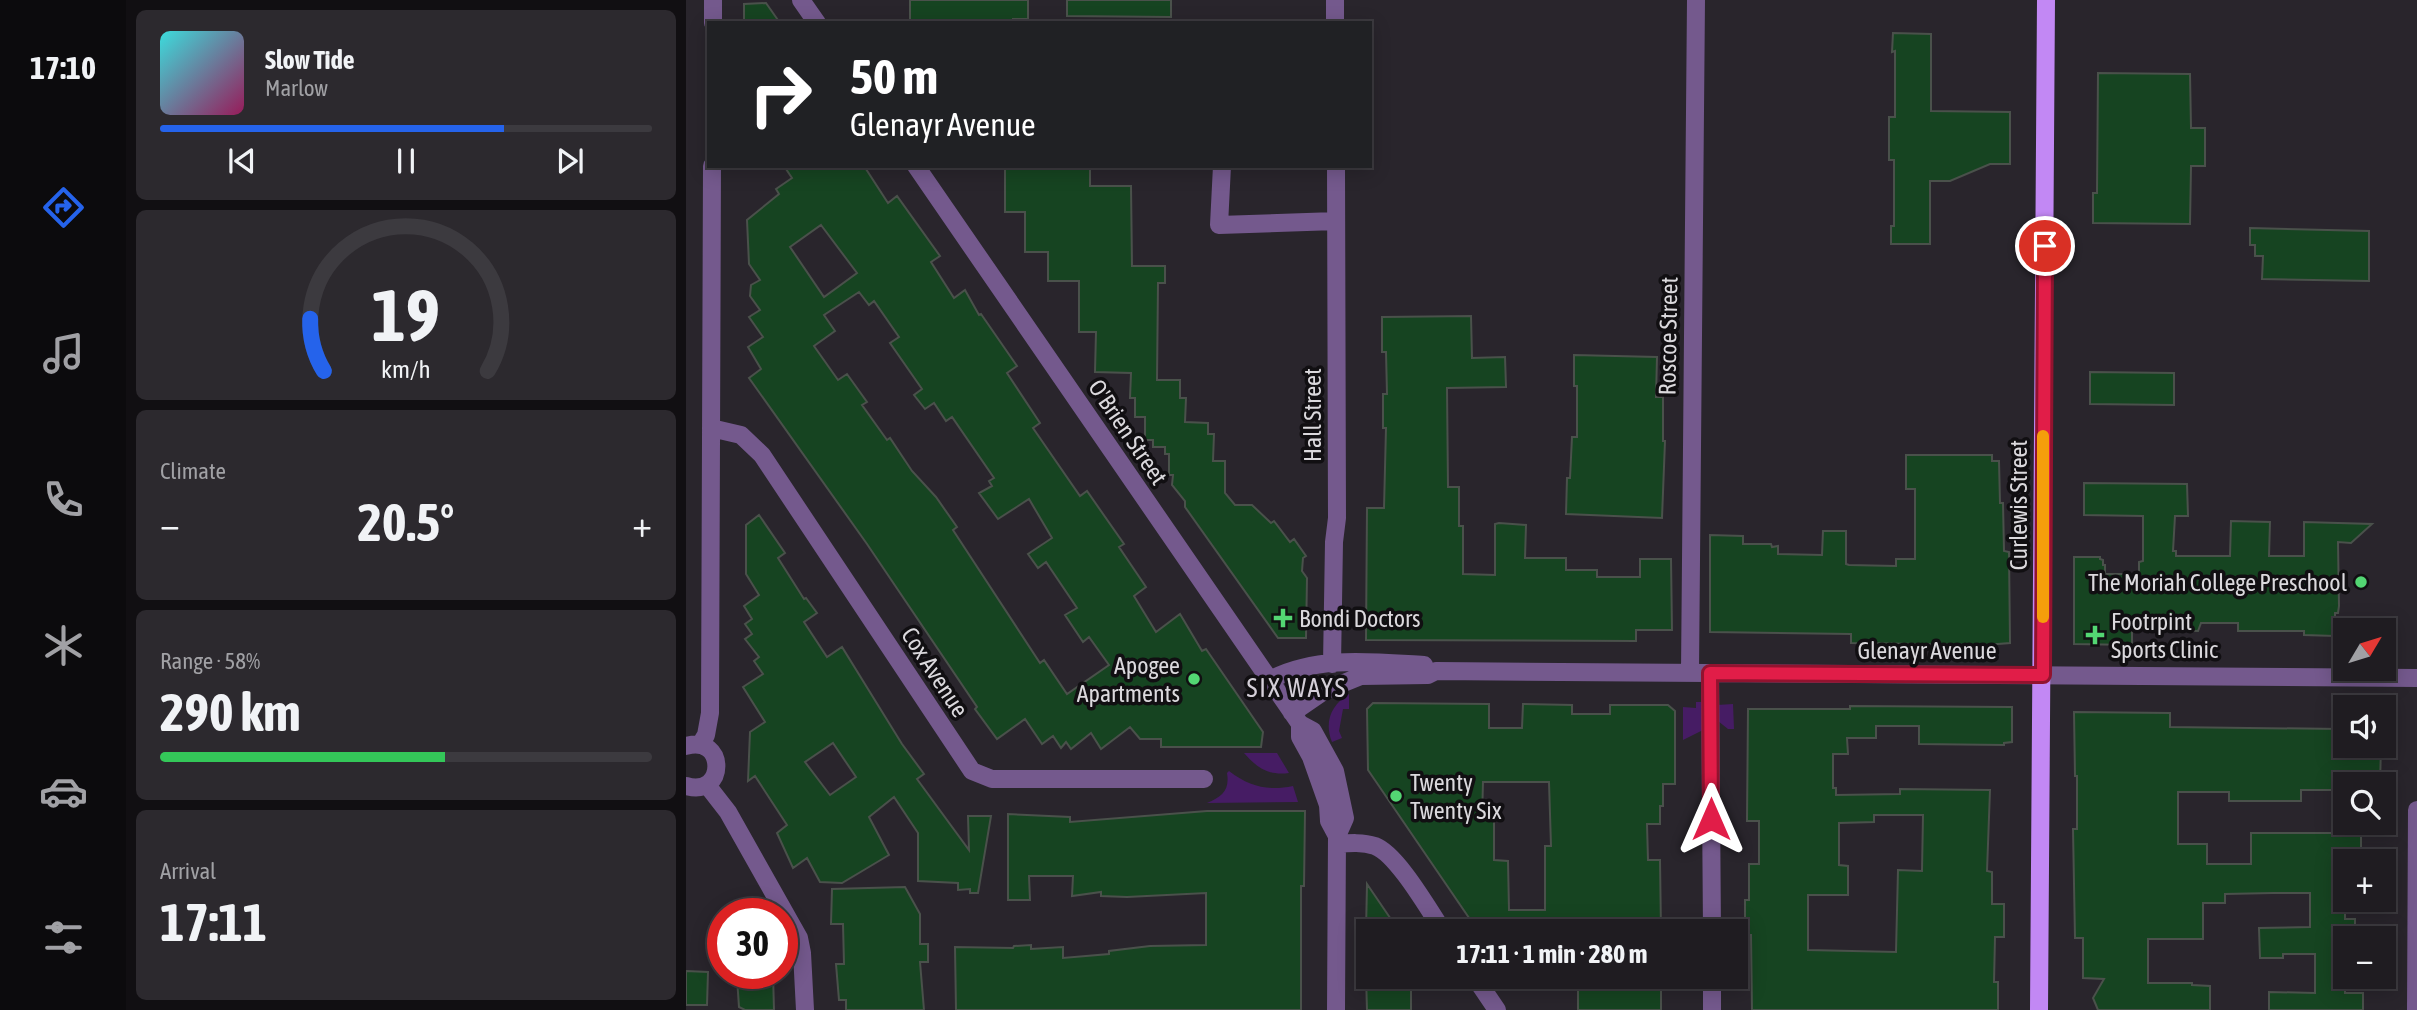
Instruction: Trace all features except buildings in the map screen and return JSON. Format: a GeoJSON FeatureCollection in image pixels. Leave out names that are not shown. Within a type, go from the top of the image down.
{"type":"FeatureCollection","features":[{"type":"Feature","properties":{"kind":"main road","name":"Curlewis Street"},"geometry":{"type":"LineString","coordinates":[[2039,1010],[2046,0]]}},
{"type":"Feature","properties":{"kind":"street"},"geometry":{"type":"LineString","coordinates":[[713,0],[713,21]]}},
{"type":"Feature","properties":{"kind":"street"},"geometry":{"type":"LineString","coordinates":[[801,0],[816,21]]}},
{"type":"Feature","properties":{"kind":"street"},"geometry":{"type":"LineString","coordinates":[[1335,0],[1335,21]]}},
{"type":"Feature","properties":{"kind":"street","name":"Roscoe Street"},"geometry":{"type":"LineString","coordinates":[[1690,673],[1696,0]]}},
{"type":"Feature","properties":{"kind":"street"},"geometry":{"type":"LineString","coordinates":[[693,745],[706,734],[710,713],[712,168]]}},
{"type":"Feature","properties":{"kind":"street","name":"O'Brien Street"},"geometry":{"type":"LineString","coordinates":[[917,168],[1296,719],[1300,737],[1311,757],[1328,805],[1329,821],[1337,840]]}},
{"type":"Feature","properties":{"kind":"street"},"geometry":{"type":"LineString","coordinates":[[1222,168],[1219,225],[1336,221]]}},
{"type":"Feature","properties":{"kind":"street","name":"Hall Street"},"geometry":{"type":"LineString","coordinates":[[1332,664],[1334,542],[1337,518],[1336,168]]}},
{"type":"Feature","properties":{"kind":"street","name":"Cox Avenue"},"geometry":{"type":"LineString","coordinates":[[711,428],[741,435],[762,455],[972,771],[992,779],[1203,779]]}},
{"type":"Feature","properties":{"kind":"street","name":"Glenayr Avenue"},"geometry":{"type":"LineString","coordinates":[[1270,680],[1286,671],[1311,665],[1361,662],[1427,665],[1436,671]]}},
{"type":"Feature","properties":{"kind":"street","name":"Glenayr Avenue"},"geometry":{"type":"LineString","coordinates":[[1296,719],[1324,691],[1361,676],[1428,676],[1436,671],[2417,678]]}},
{"type":"Feature","properties":{"kind":"street"},"geometry":{"type":"LineString","coordinates":[[1710,673],[1712,919]]}},
{"type":"Feature","properties":{"kind":"street"},"geometry":{"type":"LineString","coordinates":[[686,786],[697,788],[706,785],[715,775],[717,763],[711,751],[693,745]]}},
{"type":"Feature","properties":{"kind":"street"},"geometry":{"type":"LineString","coordinates":[[706,785],[728,812],[799,938],[805,1010]]}},
{"type":"Feature","properties":{"kind":"street"},"geometry":{"type":"LineString","coordinates":[[2416,1010],[2417,810]]}},
{"type":"Feature","properties":{"kind":"street"},"geometry":{"type":"LineString","coordinates":[[1336,1010],[1337,840],[1368,845],[1386,852],[1396,862],[1435,919]]}},
{"type":"Feature","properties":{"kind":"street"},"geometry":{"type":"LineString","coordinates":[[1483,989],[1497,1010]]}},
{"type":"Feature","properties":{"kind":"street"},"geometry":{"type":"LineString","coordinates":[[1712,989],[1712,1010]]}},
{"type":"Feature","properties":{"kind":"shaded area"},"geometry":{"type":"Polygon","coordinates":[[[1349,694],[1349,709],[1343,709],[1339,731],[1342,738],[1332,742],[1329,728],[1331,715],[1338,703],[1349,694]]]}},
{"type":"Feature","properties":{"kind":"shaded area"},"geometry":{"type":"Polygon","coordinates":[[[1696,702],[1705,702],[1703,730],[1683,740],[1683,707],[1696,708],[1696,702]]]}},
{"type":"Feature","properties":{"kind":"shaded area"},"geometry":{"type":"Polygon","coordinates":[[[1733,704],[1734,729],[1728,729],[1718,721],[1717,705],[1733,704]]]}},
{"type":"Feature","properties":{"kind":"shaded area"},"geometry":{"type":"Polygon","coordinates":[[[1244,753],[1277,753],[1289,773],[1264,770],[1244,753]]]}},
{"type":"Feature","properties":{"kind":"shaded area"},"geometry":{"type":"Polygon","coordinates":[[[1229,771],[1244,781],[1259,786],[1293,786],[1298,802],[1207,803],[1224,792],[1229,771]]]}},
{"type":"Feature","properties":{"kind":"slow traffic"},"geometry":{"type":"LineString","coordinates":[[2043,436],[2043,617]]}},
{"type":"Feature","properties":{"kind":"place","name":"The Moriah College Preschool"},"geometry":{"type":"Point","coordinates":[2361,582]}},
{"type":"Feature","properties":{"kind":"place","name":"Bondi Doctors"},"geometry":{"type":"Point","coordinates":[1283,618]}},
{"type":"Feature","properties":{"kind":"place","name":"Footrpint Sports Clinic"},"geometry":{"type":"Point","coordinates":[2095,635]}},
{"type":"Feature","properties":{"kind":"place","name":"Apogee Apartments"},"geometry":{"type":"Point","coordinates":[1194,679]}},
{"type":"Feature","properties":{"kind":"place","name":"Twenty Twenty Six"},"geometry":{"type":"Point","coordinates":[1396,796]}},
{"type":"Feature","properties":{"kind":"district","name":"SIX WAYS"},"geometry":{"type":"Point","coordinates":[1297,688]}},
{"type":"Feature","properties":{"kind":"route"},"geometry":{"type":"LineString","coordinates":[[1711,819],[1710,673],[2043,675],[2045,246]]}}]}
